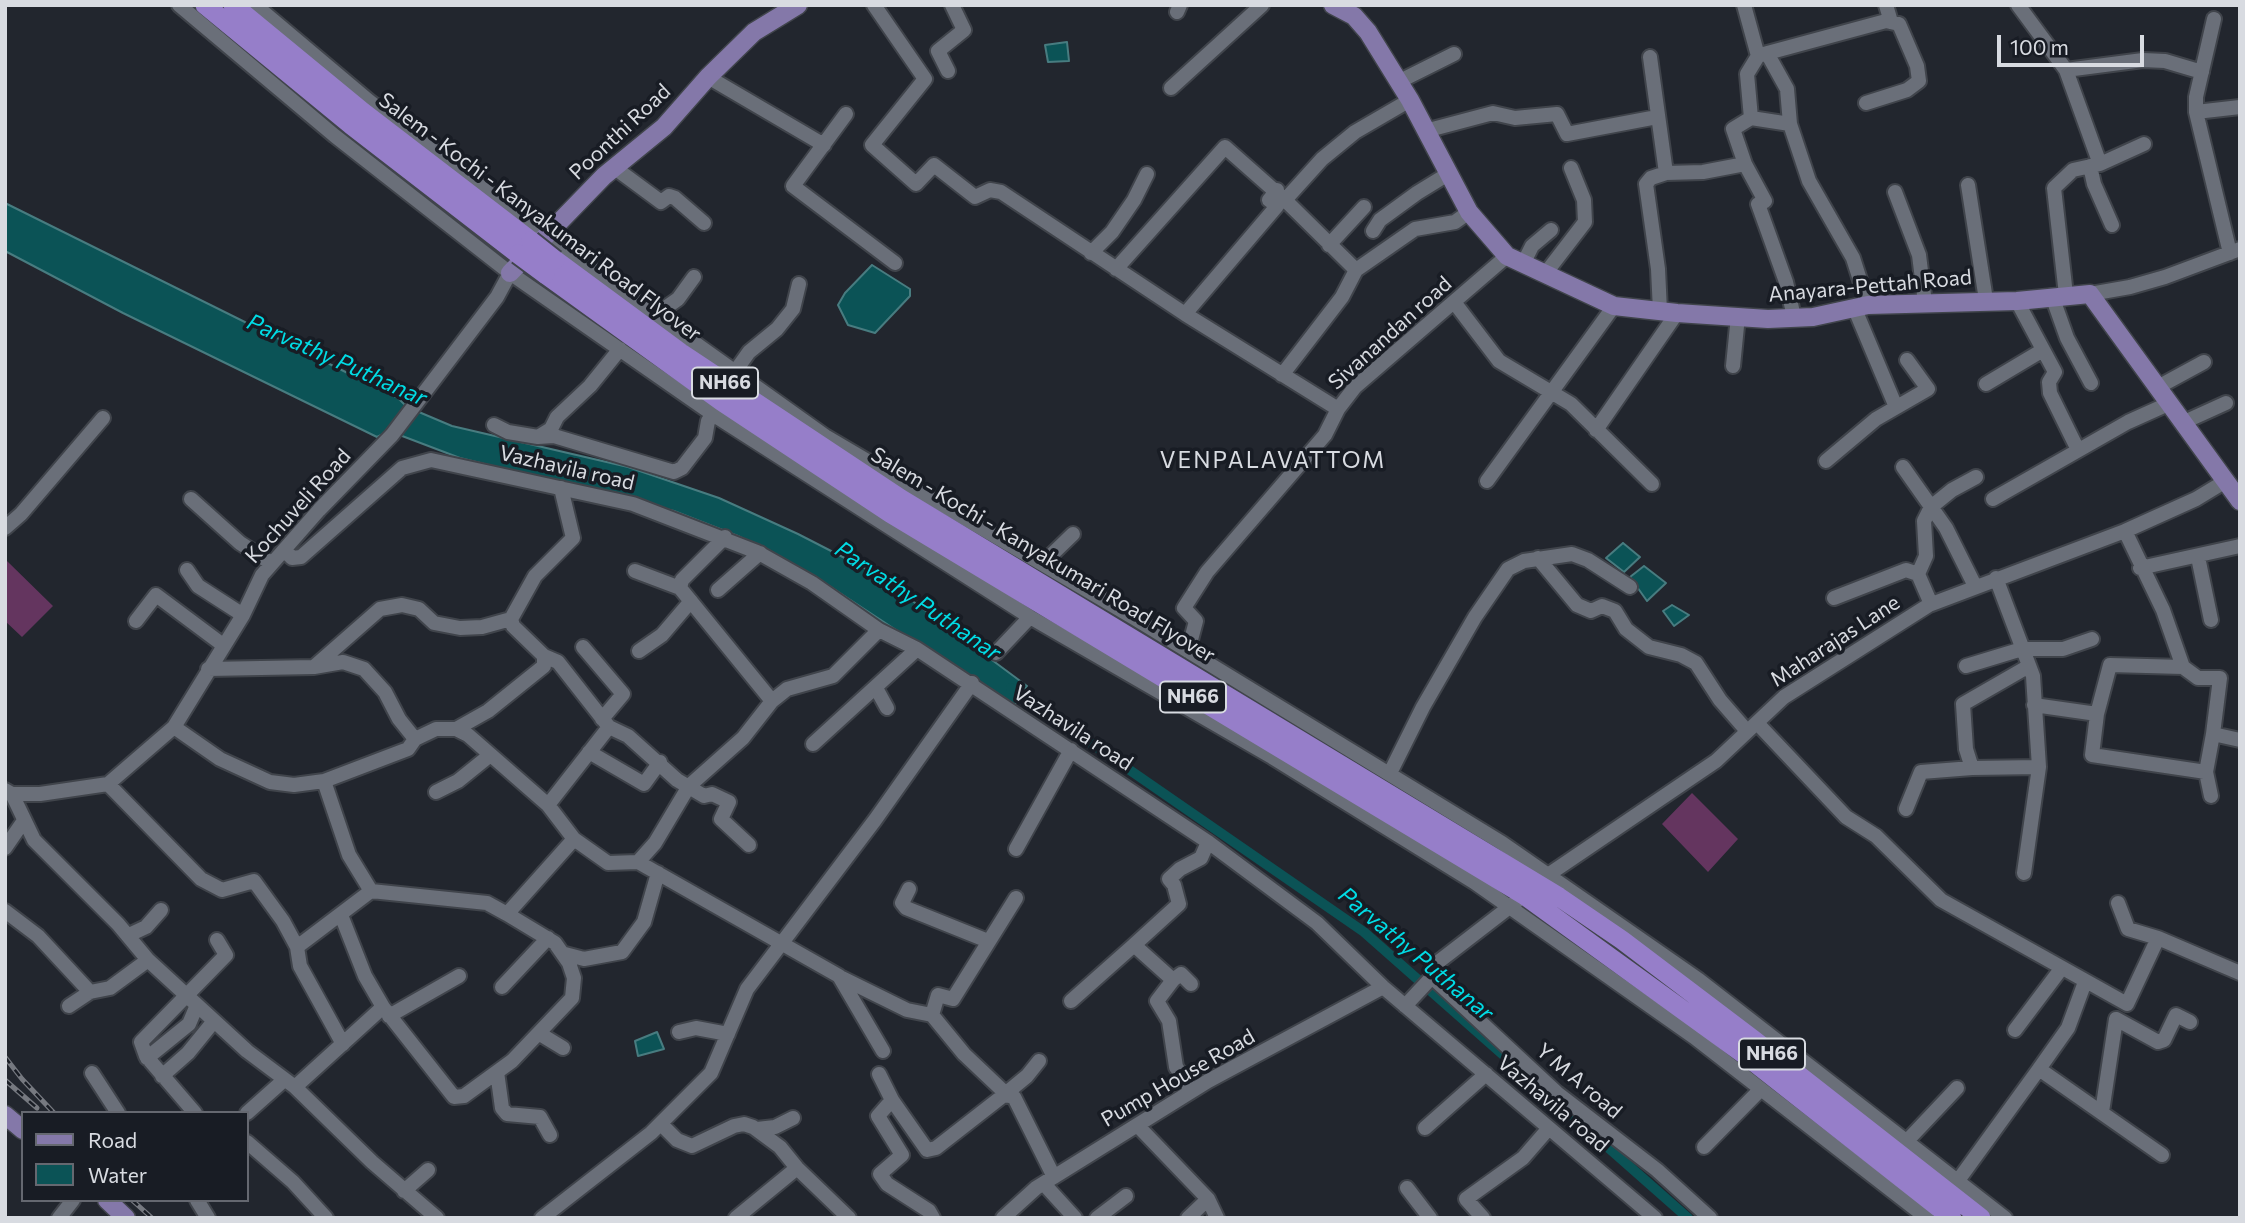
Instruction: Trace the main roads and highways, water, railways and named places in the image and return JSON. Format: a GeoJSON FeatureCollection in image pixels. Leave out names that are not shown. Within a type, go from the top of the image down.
{"type":"FeatureCollection","features":[{"type":"Feature","properties":{"kind":"highway","name":"Salem - Kochi - Kanyakumari Road Flyover"},"geometry":{"type":"LineString","coordinates":[[205,5],[351,125],[541,251]]}},
{"type":"Feature","properties":{"kind":"highway","name":"Salem - Kochi - Kanyakumari Road Flyover"},"geometry":{"type":"LineString","coordinates":[[233,5],[363,112],[541,251],[722,401],[890,513],[1529,890],[1633,948],[1981,1218]]}},
{"type":"Feature","properties":{"kind":"highway","name":"Salem - Kochi - Kanyakumari Road Flyover"},"geometry":{"type":"LineString","coordinates":[[1529,890],[1952,1218]]}},
{"type":"Feature","properties":{"kind":"main road","name":"Poonthi Road"},"geometry":{"type":"LineString","coordinates":[[515,277],[615,169],[664,127],[708,77],[754,32],[798,5]]}},
{"type":"Feature","properties":{"kind":"main road","name":"Anayara-Pettah Road"},"geometry":{"type":"LineString","coordinates":[[1333,5],[1354,16],[1368,32],[1410,100],[1469,212],[1515,260],[1614,306],[1668,312],[1794,317],[1861,306],[2017,301],[2090,294],[2224,482],[2239,499]]}},
{"type":"Feature","properties":{"kind":"main road"},"geometry":{"type":"LineString","coordinates":[[5,1115],[21,1128]]}},
{"type":"Feature","properties":{"kind":"main road"},"geometry":{"type":"LineString","coordinates":[[109,1202],[126,1218]]}},
{"type":"Feature","properties":{"kind":"water"},"geometry":{"type":"Polygon","coordinates":[[[1067,42],[1069,61],[1048,62],[1045,45],[1067,42]]]}},
{"type":"Feature","properties":{"kind":"water"},"geometry":{"type":"Polygon","coordinates":[[[5,203],[398,398],[407,407],[452,426],[628,467],[719,498],[798,534],[876,574],[1027,686],[1013,707],[814,576],[738,536],[674,511],[460,458],[389,431],[377,437],[123,313],[5,251],[5,203]]]}},
{"type":"Feature","properties":{"kind":"water"},"geometry":{"type":"Polygon","coordinates":[[[872,265],[910,289],[910,296],[875,333],[848,325],[838,305],[845,293],[872,265]]]}},
{"type":"Feature","properties":{"kind":"water"},"geometry":{"type":"Polygon","coordinates":[[[1623,543],[1640,557],[1624,572],[1606,558],[1623,543]]]}},
{"type":"Feature","properties":{"kind":"water"},"geometry":{"type":"Polygon","coordinates":[[[1644,566],[1666,583],[1647,601],[1630,577],[1644,566]]]}},
{"type":"Feature","properties":{"kind":"water"},"geometry":{"type":"Polygon","coordinates":[[[1672,605],[1689,615],[1674,626],[1663,611],[1672,605]]]}},
{"type":"Feature","properties":{"kind":"water"},"geometry":{"type":"Polygon","coordinates":[[[657,1032],[664,1049],[638,1056],[635,1041],[657,1032]]]}},
{"type":"Feature","properties":{"kind":"waterway","name":"Parvathy Puthanar"},"geometry":{"type":"LineString","coordinates":[[1011,688],[1364,932],[1688,1218]]}},
{"type":"Feature","properties":{"kind":"railway"},"geometry":{"type":"LineString","coordinates":[[5,1057],[52,1111]]}},
{"type":"Feature","properties":{"kind":"railway"},"geometry":{"type":"LineString","coordinates":[[5,1080],[37,1108]]}},
{"type":"Feature","properties":{"kind":"railway"},"geometry":{"type":"LineString","coordinates":[[134,1202],[152,1218]]}},
{"type":"Feature","properties":{"kind":"district","name":"VENPALAVATTOM"},"geometry":{"type":"Point","coordinates":[1273,460]}}]}
